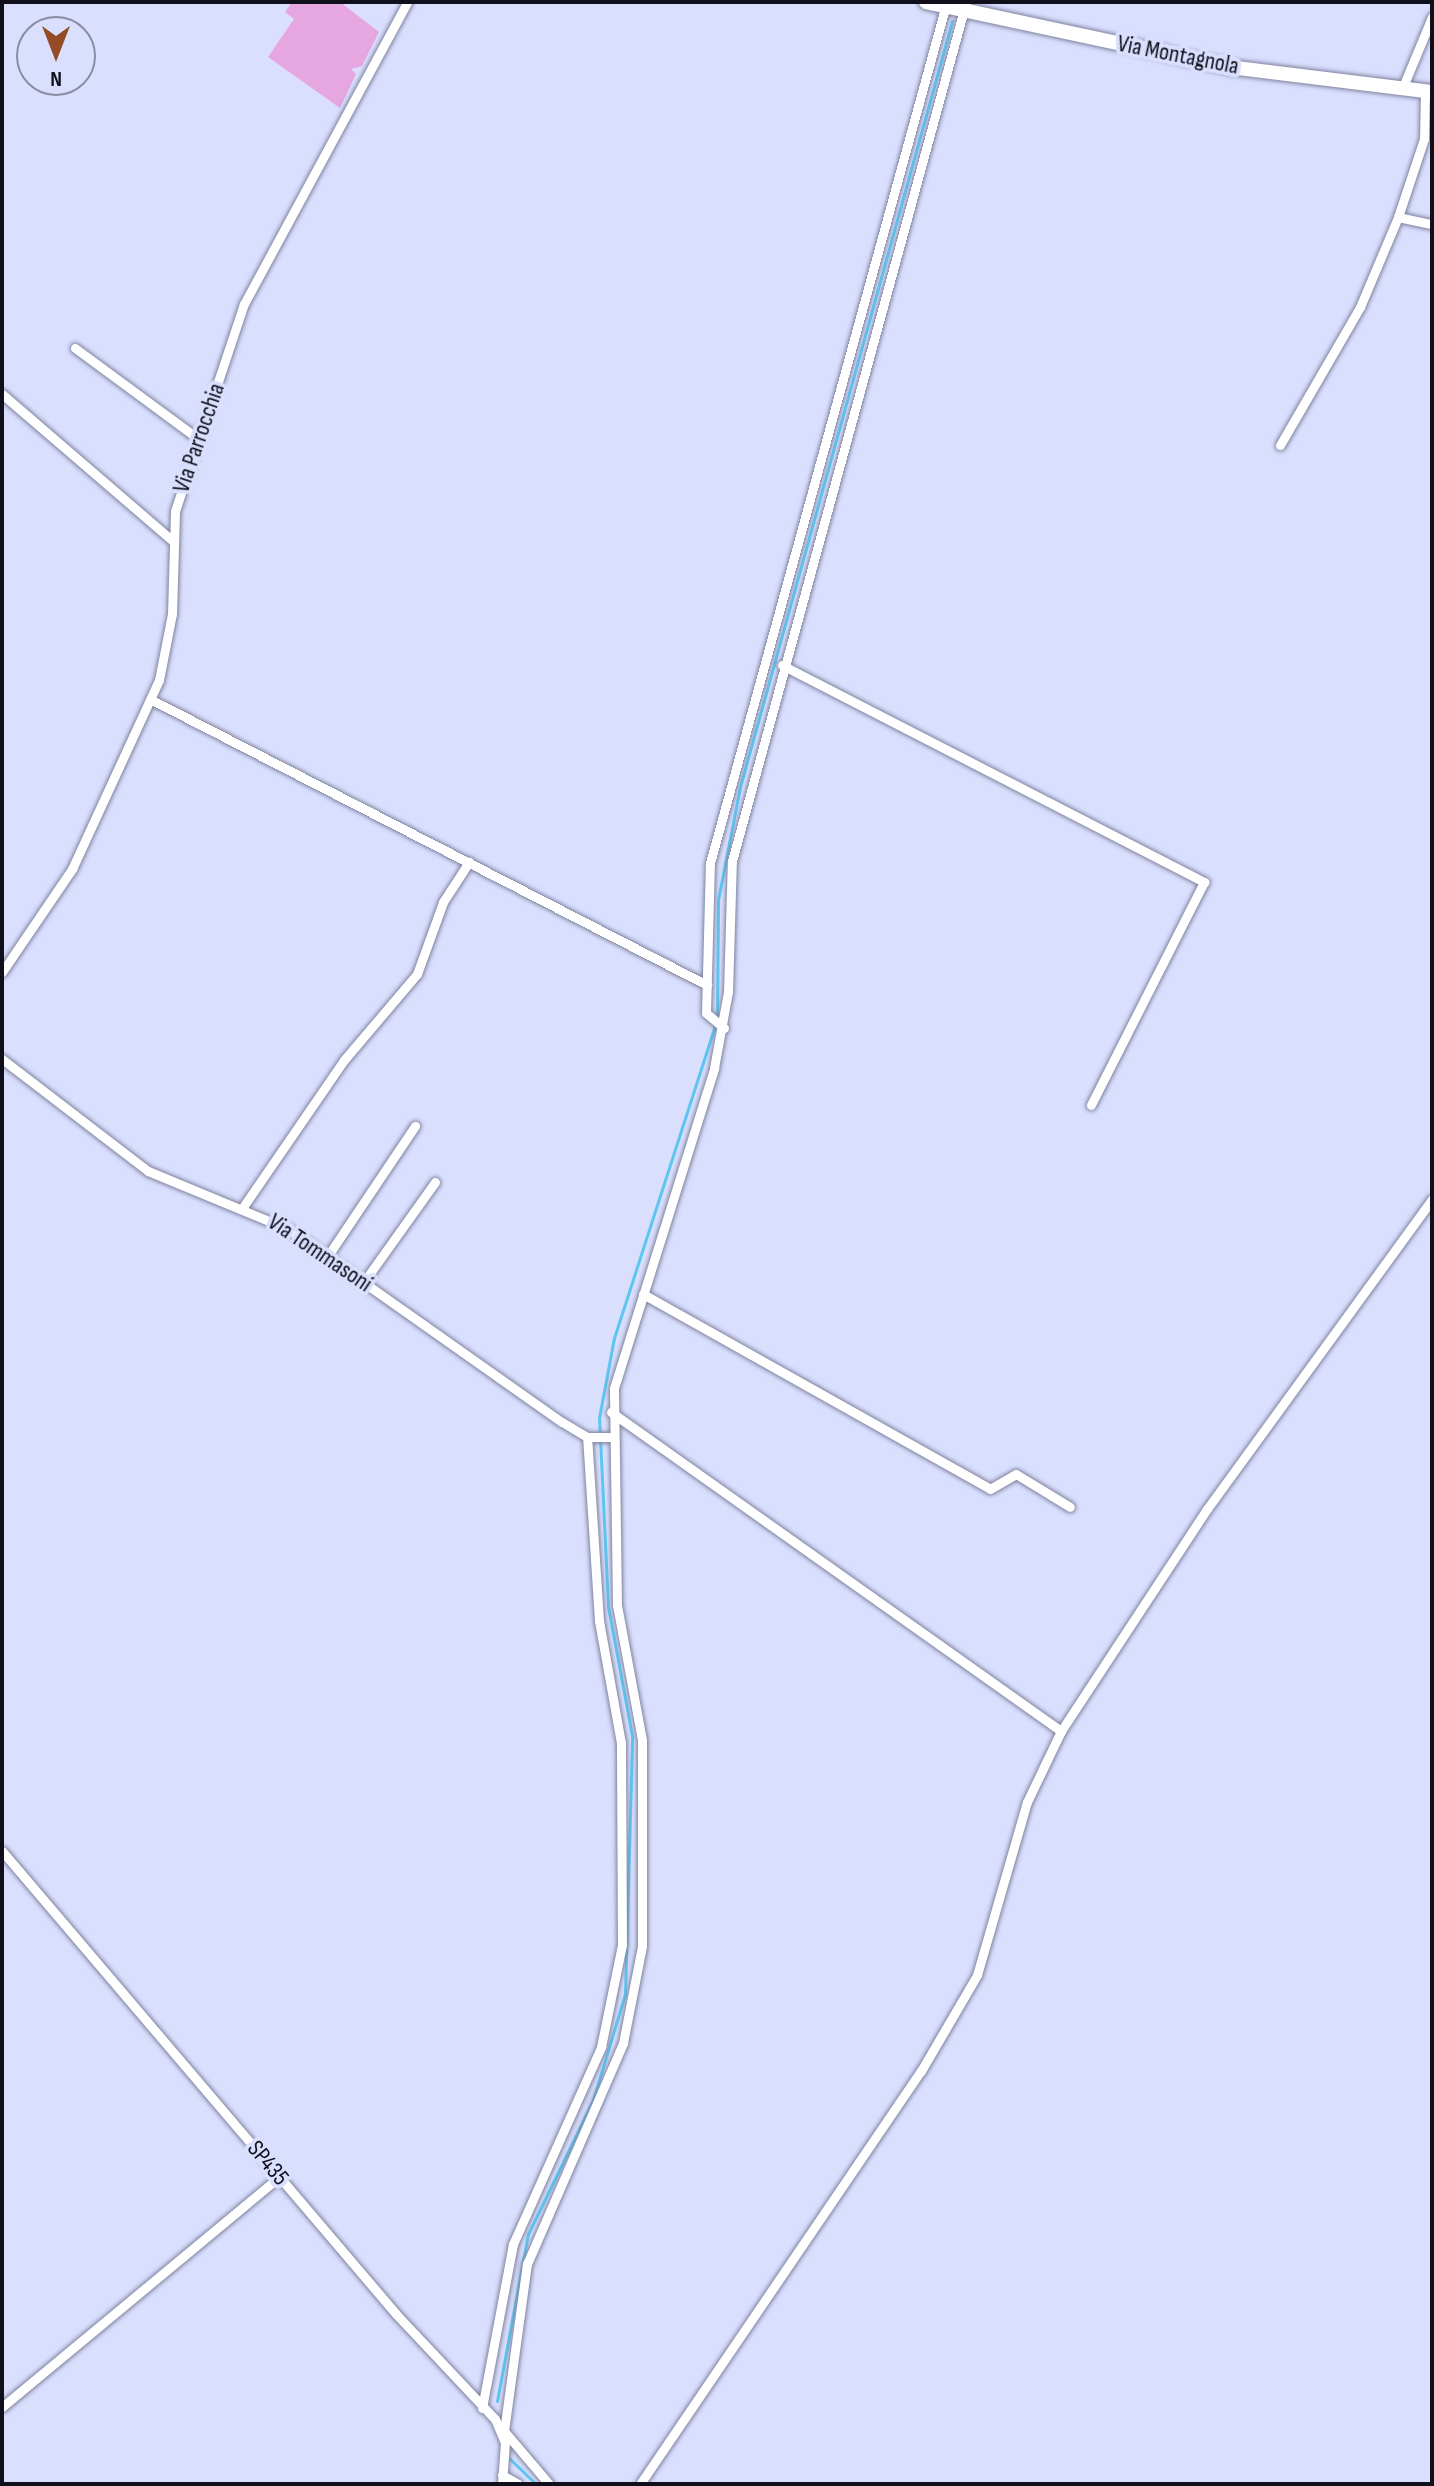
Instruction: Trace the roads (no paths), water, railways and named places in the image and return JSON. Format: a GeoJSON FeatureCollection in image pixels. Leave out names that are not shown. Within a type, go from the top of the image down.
{"type":"FeatureCollection","features":[{"type":"Feature","properties":{"kind":"street","name":"Via Parrocchia"},"geometry":{"type":"LineString","coordinates":[[2,972],[72,869],[152,700],[168,644],[172,540],[197,438],[265,257],[407,2]]}},
{"type":"Feature","properties":{"kind":"street","name":"Via Montagnola"},"geometry":{"type":"LineString","coordinates":[[926,2],[1229,67],[1429,92]]}},
{"type":"Feature","properties":{"kind":"street"},"geometry":{"type":"LineString","coordinates":[[722,1027],[712,1018],[707,985],[710,863],[945,8]]}},
{"type":"Feature","properties":{"kind":"street"},"geometry":{"type":"LineString","coordinates":[[518,2484],[502,2480],[504,2431],[527,2264],[623,2043],[641,1930],[642,1740],[617,1605],[607,1437],[619,1360],[643,1294],[722,1027],[732,861],[782,665],[964,8]]}},
{"type":"Feature","properties":{"kind":"street"},"geometry":{"type":"LineString","coordinates":[[1402,89],[1432,17]]}},
{"type":"Feature","properties":{"kind":"street"},"geometry":{"type":"LineString","coordinates":[[1280,445],[1360,307],[1398,217],[1424,139],[1429,92]]}},
{"type":"Feature","properties":{"kind":"street"},"geometry":{"type":"LineString","coordinates":[[1398,217],[1432,224]]}},
{"type":"Feature","properties":{"kind":"street"},"geometry":{"type":"LineString","coordinates":[[75,348],[197,438]]}},
{"type":"Feature","properties":{"kind":"street"},"geometry":{"type":"LineString","coordinates":[[2,394],[172,540]]}},
{"type":"Feature","properties":{"kind":"street"},"geometry":{"type":"LineString","coordinates":[[782,665],[1204,882],[1091,1105]]}},
{"type":"Feature","properties":{"kind":"street"},"geometry":{"type":"LineString","coordinates":[[152,700],[707,985]]}},
{"type":"Feature","properties":{"kind":"street"},"geometry":{"type":"LineString","coordinates":[[243,1207],[344,1060],[417,974],[443,902],[469,862]]}},
{"type":"Feature","properties":{"kind":"street","name":"Via Tommasoni"},"geometry":{"type":"LineString","coordinates":[[2,1059],[148,1171],[243,1207],[327,1257],[589,1437]]}},
{"type":"Feature","properties":{"kind":"street"},"geometry":{"type":"LineString","coordinates":[[327,1257],[415,1126]]}},
{"type":"Feature","properties":{"kind":"street"},"geometry":{"type":"LineString","coordinates":[[363,1283],[435,1182]]}},
{"type":"Feature","properties":{"kind":"street"},"geometry":{"type":"LineString","coordinates":[[640,2484],[921,2071],[977,1975],[1027,1802],[1061,1731],[1207,1509],[1432,1199]]}},
{"type":"Feature","properties":{"kind":"street"},"geometry":{"type":"LineString","coordinates":[[643,1294],[990,1489],[1016,1474],[1070,1507]]}},
{"type":"Feature","properties":{"kind":"street"},"geometry":{"type":"LineString","coordinates":[[611,1412],[1061,1731]]}},
{"type":"Feature","properties":{"kind":"street"},"geometry":{"type":"LineString","coordinates":[[482,2408],[513,2244],[601,2047],[624,1930],[621,1743],[599,1621],[589,1437],[607,1437]]}},
{"type":"Feature","properties":{"kind":"street","name":"SP435"},"geometry":{"type":"LineString","coordinates":[[2,1851],[279,2177],[549,2484]]}},
{"type":"Feature","properties":{"kind":"street"},"geometry":{"type":"LineString","coordinates":[[624,1930],[641,1930]]}},
{"type":"Feature","properties":{"kind":"street"},"geometry":{"type":"LineString","coordinates":[[2,2407],[279,2177]]}},
{"type":"Feature","properties":{"kind":"waterway"},"geometry":{"type":"LineString","coordinates":[[717,1018],[718,900],[740,787],[952,21]]}},
{"type":"Feature","properties":{"kind":"waterway"},"geometry":{"type":"LineString","coordinates":[[497,2401],[528,2234],[593,2100],[625,1994],[632,1736],[608,1607],[599,1418],[614,1338],[715,1025]]}},
{"type":"Feature","properties":{"kind":"waterway"},"geometry":{"type":"LineString","coordinates":[[510,2459],[536,2484]]}}]}
